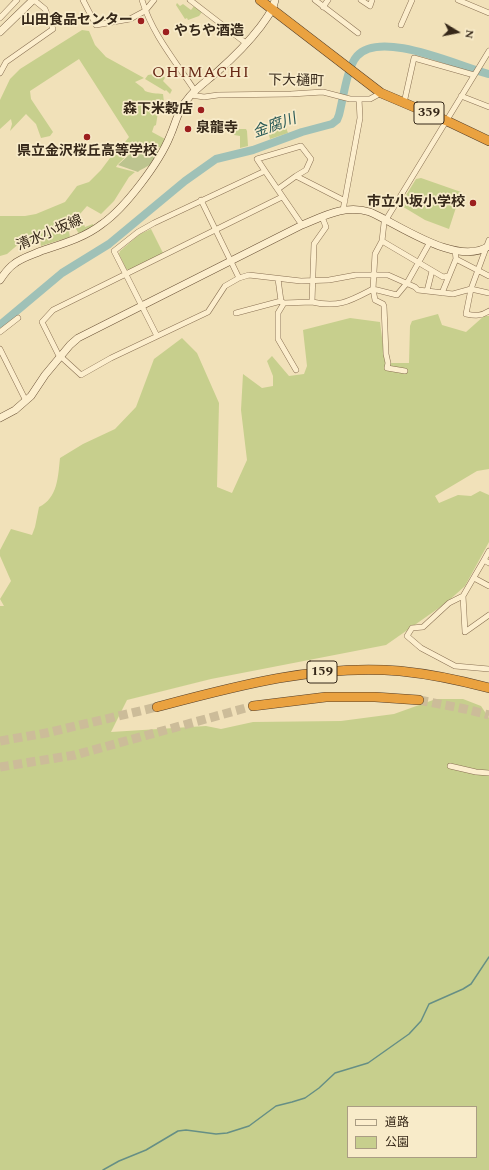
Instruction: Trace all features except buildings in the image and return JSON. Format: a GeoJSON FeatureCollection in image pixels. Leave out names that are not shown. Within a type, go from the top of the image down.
{"type":"FeatureCollection","features":[{"type":"Feature","properties":{"kind":"highway","name":"359"},"geometry":{"type":"LineString","coordinates":[[260,0],[337,61],[381,93],[447,120],[489,141]]}},
{"type":"Feature","properties":{"kind":"highway","name":"159"},"geometry":{"type":"LineString","coordinates":[[157,706],[277,679],[300,675],[346,671],[398,671],[419,673],[451,678],[489,688]]}},
{"type":"Feature","properties":{"kind":"highway","name":"159"},"geometry":{"type":"LineString","coordinates":[[253,706],[326,696],[419,700]]}},
{"type":"Feature","properties":{"kind":"street"},"geometry":{"type":"LineString","coordinates":[[0,18],[17,0]]}},
{"type":"Feature","properties":{"kind":"street"},"geometry":{"type":"LineString","coordinates":[[0,73],[6,62],[53,29],[45,9],[33,0],[1,30]]}},
{"type":"Feature","properties":{"kind":"street"},"geometry":{"type":"LineString","coordinates":[[83,0],[96,25],[130,19],[145,11],[154,0]]}},
{"type":"Feature","properties":{"kind":"street"},"geometry":{"type":"LineString","coordinates":[[142,0],[145,11],[193,93]]}},
{"type":"Feature","properties":{"kind":"street"},"geometry":{"type":"LineString","coordinates":[[190,0],[247,44]]}},
{"type":"Feature","properties":{"kind":"street"},"geometry":{"type":"LineString","coordinates":[[273,10],[275,0]]}},
{"type":"Feature","properties":{"kind":"street"},"geometry":{"type":"LineString","coordinates":[[315,0],[358,33]]}},
{"type":"Feature","properties":{"kind":"street"},"geometry":{"type":"LineString","coordinates":[[323,6],[328,0]]}},
{"type":"Feature","properties":{"kind":"street"},"geometry":{"type":"LineString","coordinates":[[361,0],[370,6],[372,0]]}},
{"type":"Feature","properties":{"kind":"street"},"geometry":{"type":"LineString","coordinates":[[401,25],[412,0]]}},
{"type":"Feature","properties":{"kind":"street"},"geometry":{"type":"LineString","coordinates":[[458,0],[489,13]]}},
{"type":"Feature","properties":{"kind":"street","name":"清水小坂線"},"geometry":{"type":"LineString","coordinates":[[0,280],[14,263],[28,256],[75,239],[103,224],[129,196],[157,161],[170,136],[177,114],[193,93],[247,44],[273,10]]}},
{"type":"Feature","properties":{"kind":"street"},"geometry":{"type":"LineString","coordinates":[[405,371],[387,368],[388,363],[386,354],[384,306],[375,300],[373,289],[375,254],[382,241],[384,222],[489,52]]}},
{"type":"Feature","properties":{"kind":"street"},"geometry":{"type":"LineString","coordinates":[[404,103],[414,58],[475,75]]}},
{"type":"Feature","properties":{"kind":"street","name":"下大樋町"},"geometry":{"type":"LineString","coordinates":[[193,93],[204,97],[323,92],[350,99],[370,99],[381,93]]}},
{"type":"Feature","properties":{"kind":"street"},"geometry":{"type":"LineString","coordinates":[[461,96],[489,107]]}},
{"type":"Feature","properties":{"kind":"street"},"geometry":{"type":"LineString","coordinates":[[343,210],[360,118],[359,99]]}},
{"type":"Feature","properties":{"kind":"street"},"geometry":{"type":"LineString","coordinates":[[278,189],[306,170],[311,159],[301,146],[257,159],[302,226]]}},
{"type":"Feature","properties":{"kind":"street"},"geometry":{"type":"LineString","coordinates":[[157,336],[114,251],[138,232],[201,200],[265,171]]}},
{"type":"Feature","properties":{"kind":"street"},"geometry":{"type":"LineString","coordinates":[[296,176],[345,200]]}},
{"type":"Feature","properties":{"kind":"street"},"geometry":{"type":"LineString","coordinates":[[282,197],[53,310],[42,322],[60,357],[80,375],[111,358],[208,312],[225,286],[249,275],[301,281],[329,280],[356,275],[388,274],[418,290],[453,294],[472,289],[489,293]]}},
{"type":"Feature","properties":{"kind":"street"},"geometry":{"type":"LineString","coordinates":[[201,200],[240,278]]}},
{"type":"Feature","properties":{"kind":"street"},"geometry":{"type":"LineString","coordinates":[[0,418],[15,410],[31,396],[45,375],[78,338],[302,226],[334,212],[357,209],[363,210],[445,249],[476,250],[488,247]]}},
{"type":"Feature","properties":{"kind":"street"},"geometry":{"type":"LineString","coordinates":[[312,302],[314,244],[326,227],[322,217]]}},
{"type":"Feature","properties":{"kind":"street"},"geometry":{"type":"LineString","coordinates":[[489,240],[488,247],[472,289],[466,314],[476,316],[489,311]]}},
{"type":"Feature","properties":{"kind":"street"},"geometry":{"type":"LineString","coordinates":[[382,241],[443,277],[449,276]]}},
{"type":"Feature","properties":{"kind":"street"},"geometry":{"type":"LineString","coordinates":[[236,313],[282,302],[340,304],[350,301],[373,289],[397,295],[407,283],[430,242]]}},
{"type":"Feature","properties":{"kind":"street"},"geometry":{"type":"LineString","coordinates":[[442,293],[456,259],[455,250]]}},
{"type":"Feature","properties":{"kind":"street"},"geometry":{"type":"LineString","coordinates":[[456,259],[489,276]]}},
{"type":"Feature","properties":{"kind":"street"},"geometry":{"type":"LineString","coordinates":[[426,291],[432,271]]}},
{"type":"Feature","properties":{"kind":"street"},"geometry":{"type":"LineString","coordinates":[[278,279],[282,302],[278,313],[278,339],[296,370]]}},
{"type":"Feature","properties":{"kind":"street"},"geometry":{"type":"LineString","coordinates":[[0,332],[18,318]]}},
{"type":"Feature","properties":{"kind":"street"},"geometry":{"type":"LineString","coordinates":[[0,349],[26,401]]}},
{"type":"Feature","properties":{"kind":"street"},"geometry":{"type":"LineString","coordinates":[[489,551],[463,596],[449,603],[422,628],[412,628],[407,636],[421,648],[455,666],[489,669]]}},
{"type":"Feature","properties":{"kind":"street"},"geometry":{"type":"LineString","coordinates":[[484,560],[489,563]]}},
{"type":"Feature","properties":{"kind":"street"},"geometry":{"type":"LineString","coordinates":[[474,578],[489,586]]}},
{"type":"Feature","properties":{"kind":"street"},"geometry":{"type":"LineString","coordinates":[[463,596],[465,632],[489,615]]}},
{"type":"Feature","properties":{"kind":"street"},"geometry":{"type":"LineString","coordinates":[[450,766],[476,772],[489,773]]}},
{"type":"Feature","properties":{"kind":"green space"},"geometry":{"type":"Polygon","coordinates":[[[177,3],[180,6],[183,4],[191,10],[194,6],[202,12],[199,16],[188,20],[187,18],[185,19],[176,5],[177,3]]]}},
{"type":"Feature","properties":{"kind":"green space"},"geometry":{"type":"Polygon","coordinates":[[[82,30],[89,31],[95,45],[106,57],[144,78],[135,82],[145,91],[163,94],[164,102],[158,112],[156,125],[154,126],[152,132],[165,139],[162,148],[145,145],[140,146],[118,164],[116,167],[135,172],[129,177],[114,201],[101,214],[87,206],[80,214],[85,227],[93,224],[94,226],[79,234],[75,227],[69,232],[70,237],[41,246],[40,241],[23,246],[21,242],[7,254],[0,256],[0,216],[25,216],[36,214],[65,202],[77,186],[89,182],[101,170],[113,154],[129,137],[79,59],[30,91],[31,99],[53,132],[50,136],[41,138],[36,124],[26,114],[10,131],[12,124],[11,119],[0,129],[0,100],[10,79],[20,69],[82,30]]]}},
{"type":"Feature","properties":{"kind":"green space"},"geometry":{"type":"Polygon","coordinates":[[[154,74],[160,77],[163,75],[165,78],[163,81],[172,90],[170,94],[166,90],[165,91],[145,79],[148,75],[154,74]]]}},
{"type":"Feature","properties":{"kind":"green space"},"geometry":{"type":"Polygon","coordinates":[[[285,125],[288,133],[270,139],[267,126],[285,125]]]}},
{"type":"Feature","properties":{"kind":"green space"},"geometry":{"type":"Polygon","coordinates":[[[234,129],[246,129],[248,146],[240,148],[240,136],[234,135],[234,129]]]}},
{"type":"Feature","properties":{"kind":"green space"},"geometry":{"type":"Polygon","coordinates":[[[142,147],[150,156],[155,150],[161,150],[151,164],[138,172],[118,165],[131,153],[142,147]]]}},
{"type":"Feature","properties":{"kind":"green space"},"geometry":{"type":"Polygon","coordinates":[[[421,178],[461,192],[449,229],[425,220],[400,205],[416,179],[421,178]]]}},
{"type":"Feature","properties":{"kind":"green space"},"geometry":{"type":"Polygon","coordinates":[[[151,229],[163,253],[129,270],[126,269],[119,254],[120,251],[140,234],[151,229]]]}},
{"type":"Feature","properties":{"kind":"green space"},"geometry":{"type":"Polygon","coordinates":[[[438,314],[442,325],[466,332],[484,316],[489,316],[489,469],[477,471],[435,496],[439,503],[458,495],[471,496],[480,491],[489,495],[489,542],[465,586],[446,603],[386,645],[211,679],[127,700],[111,732],[206,726],[221,729],[253,722],[341,721],[394,714],[436,699],[463,699],[481,706],[489,718],[489,1170],[0,1170],[0,606],[4,606],[0,599],[11,581],[0,556],[0,550],[11,529],[32,535],[39,507],[50,498],[56,486],[60,458],[83,444],[115,429],[136,407],[154,359],[182,338],[197,353],[219,403],[217,487],[232,493],[247,460],[241,410],[243,374],[262,388],[273,386],[273,376],[267,361],[272,356],[289,376],[304,374],[307,366],[303,330],[350,318],[380,322],[385,361],[392,363],[409,363],[410,326],[412,321],[438,314]]]}},
{"type":"Feature","properties":{"kind":"waterway","name":"金腐川"},"geometry":{"type":"LineString","coordinates":[[0,325],[62,273],[109,244],[185,181],[216,159],[253,150],[302,132],[332,124],[337,120],[339,115],[348,76],[354,61],[357,56],[368,49],[384,46],[402,48],[421,52],[489,74]]}},
{"type":"Feature","properties":{"kind":"waterway"},"geometry":{"type":"LineString","coordinates":[[103,1170],[119,1161],[146,1150],[178,1131],[186,1130],[216,1134],[227,1133],[249,1126],[276,1106],[305,1098],[319,1088],[335,1073],[368,1063],[409,1034],[421,1021],[429,1004],[471,984],[489,957]]}},
{"type":"Feature","properties":{"kind":"tunnel"},"geometry":{"type":"LineString","coordinates":[[419,700],[489,715]]}},
{"type":"Feature","properties":{"kind":"tunnel"},"geometry":{"type":"LineString","coordinates":[[0,767],[75,755],[253,706]]}},
{"type":"Feature","properties":{"kind":"tunnel"},"geometry":{"type":"LineString","coordinates":[[0,741],[46,733],[157,707]]}},
{"type":"Feature","properties":{"kind":"place","name":"山田食品センター"},"geometry":{"type":"Point","coordinates":[141,21]}},
{"type":"Feature","properties":{"kind":"place","name":"やちや酒造"},"geometry":{"type":"Point","coordinates":[166,32]}},
{"type":"Feature","properties":{"kind":"place","name":"森下米穀店"},"geometry":{"type":"Point","coordinates":[201,110]}},
{"type":"Feature","properties":{"kind":"place","name":"泉龍寺"},"geometry":{"type":"Point","coordinates":[188,129]}},
{"type":"Feature","properties":{"kind":"place","name":"県立金沢桜丘高等学校"},"geometry":{"type":"Point","coordinates":[87,137]}},
{"type":"Feature","properties":{"kind":"place","name":"市立小坂小学校"},"geometry":{"type":"Point","coordinates":[473,203]}},
{"type":"Feature","properties":{"kind":"district","name":"OHIMACHI"},"geometry":{"type":"Point","coordinates":[201,74]}}]}
